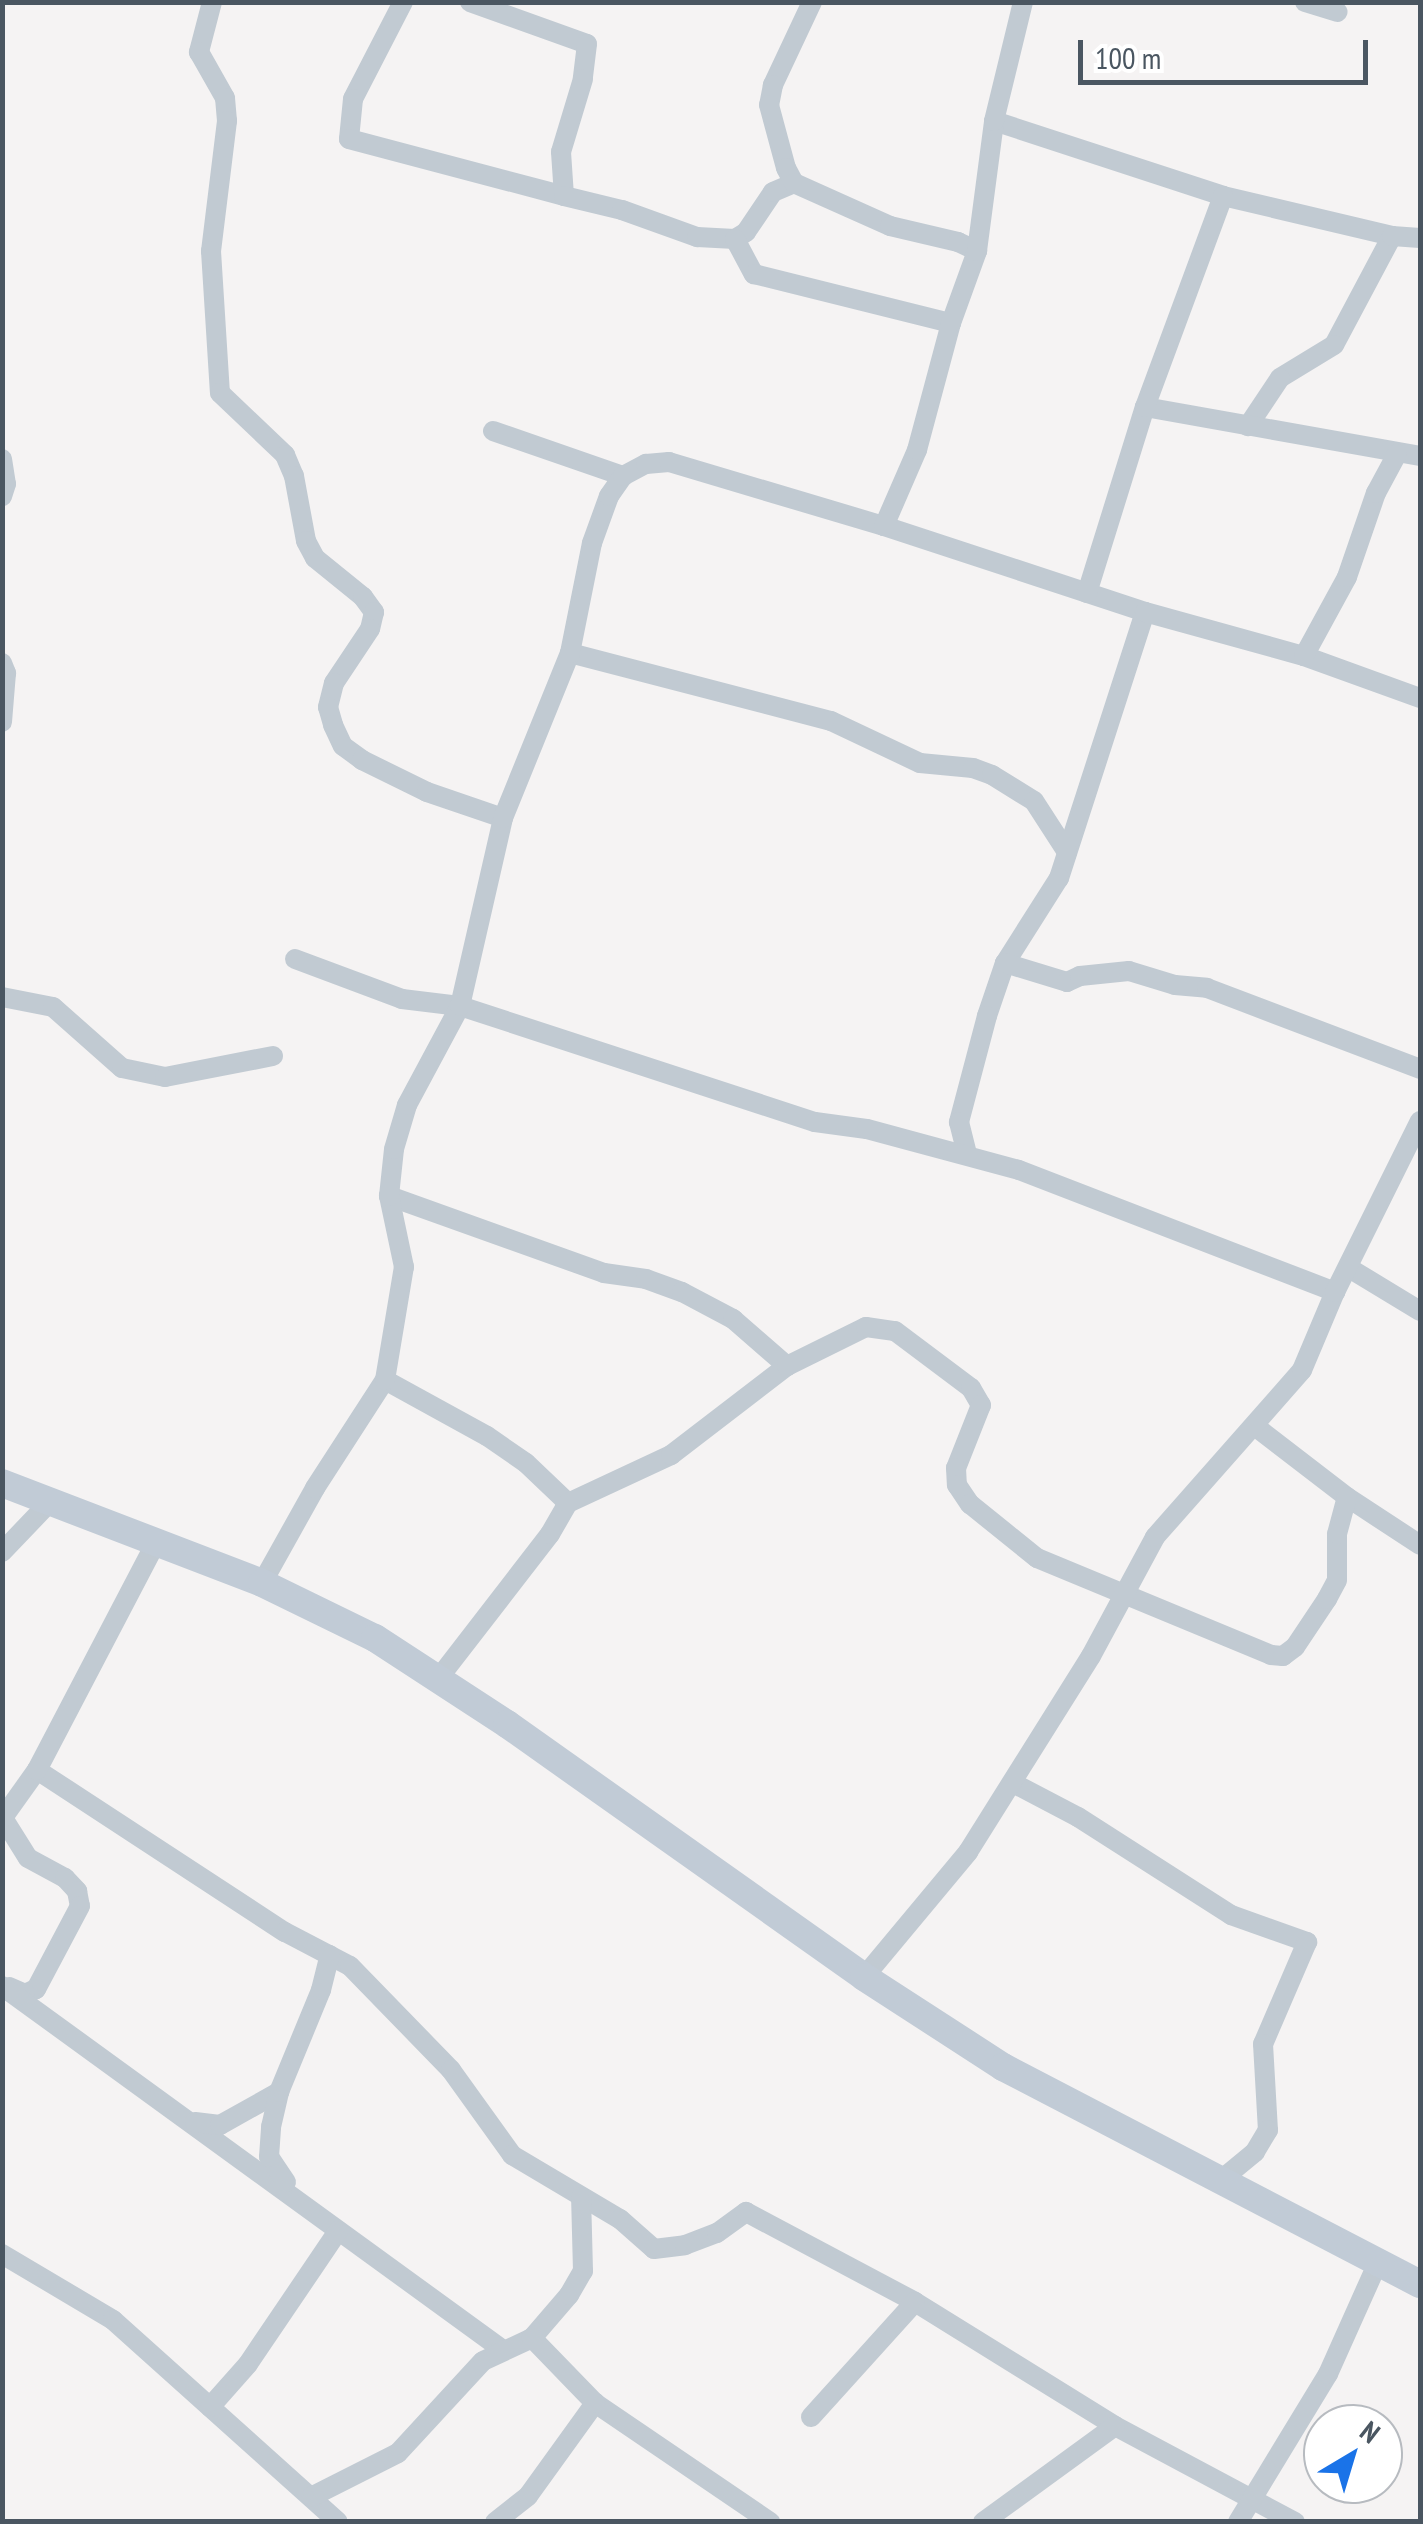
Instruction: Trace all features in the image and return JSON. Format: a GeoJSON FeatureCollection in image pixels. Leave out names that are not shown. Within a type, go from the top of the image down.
{"type":"FeatureCollection","features":[{"type":"Feature","properties":{"kind":"main road"},"geometry":{"type":"LineString","coordinates":[[2,1483],[262,1583],[375,1638],[864,1976],[1052,2095],[1420,2284]]}},
{"type":"Feature","properties":{"kind":"street"},"geometry":{"type":"LineString","coordinates":[[212,2],[199,52],[225,98],[212,252],[220,393],[285,455],[294,476],[306,541],[315,558],[364,597],[374,612],[370,629],[334,683],[328,708],[333,725],[343,746],[362,760],[427,792],[503,818]]}},
{"type":"Feature","properties":{"kind":"street"},"geometry":{"type":"LineString","coordinates":[[403,2],[352,99],[349,140],[622,210],[697,237],[735,239],[746,232],[773,192],[794,183]]}},
{"type":"Feature","properties":{"kind":"street"},"geometry":{"type":"LineString","coordinates":[[470,2],[587,44],[583,80],[561,152],[564,196]]}},
{"type":"Feature","properties":{"kind":"street"},"geometry":{"type":"LineString","coordinates":[[812,2],[773,85],[769,105],[786,168],[794,183],[890,226],[958,242],[977,251]]}},
{"type":"Feature","properties":{"kind":"street"},"geometry":{"type":"LineString","coordinates":[[884,526],[917,450],[951,323],[977,251],[994,121],[1024,2]]}},
{"type":"Feature","properties":{"kind":"street"},"geometry":{"type":"LineString","coordinates":[[1305,2],[1338,12]]}},
{"type":"Feature","properties":{"kind":"street"},"geometry":{"type":"LineString","coordinates":[[994,121],[1223,196],[1392,236],[1420,238]]}},
{"type":"Feature","properties":{"kind":"street"},"geometry":{"type":"LineString","coordinates":[[1086,593],[1145,408],[1223,196]]}},
{"type":"Feature","properties":{"kind":"street"},"geometry":{"type":"LineString","coordinates":[[1248,426],[1280,378],[1334,345],[1392,236]]}},
{"type":"Feature","properties":{"kind":"street"},"geometry":{"type":"LineString","coordinates":[[735,239],[754,274],[951,323]]}},
{"type":"Feature","properties":{"kind":"street"},"geometry":{"type":"LineString","coordinates":[[1145,408],[1420,456]]}},
{"type":"Feature","properties":{"kind":"street"},"geometry":{"type":"LineString","coordinates":[[493,431],[623,476]]}},
{"type":"Feature","properties":{"kind":"street"},"geometry":{"type":"LineString","coordinates":[[1304,656],[1347,577],[1376,493],[1397,454]]}},
{"type":"Feature","properties":{"kind":"street"},"geometry":{"type":"LineString","coordinates":[[2,458],[6,484],[2,496]]}},
{"type":"Feature","properties":{"kind":"street"},"geometry":{"type":"LineString","coordinates":[[262,1583],[314,1488],[385,1380],[404,1268],[388,1196],[394,1149],[407,1105],[460,1006],[503,818],[570,653],[592,543],[609,496],[623,476],[646,464],[669,462],[884,526],[1145,612],[1304,656],[1420,698]]}},
{"type":"Feature","properties":{"kind":"street"},"geometry":{"type":"LineString","coordinates":[[967,1155],[959,1122],[969,1074],[1004,962],[1059,878],[1145,612]]}},
{"type":"Feature","properties":{"kind":"street"},"geometry":{"type":"LineString","coordinates":[[570,653],[830,722],[920,763],[972,768],[992,775],[1034,800],[1067,852]]}},
{"type":"Feature","properties":{"kind":"street"},"geometry":{"type":"LineString","coordinates":[[2,663],[6,673],[2,722]]}},
{"type":"Feature","properties":{"kind":"street"},"geometry":{"type":"LineString","coordinates":[[295,959],[402,999],[460,1006],[815,1122],[867,1129],[1019,1170],[1335,1292]]}},
{"type":"Feature","properties":{"kind":"street"},"geometry":{"type":"LineString","coordinates":[[1004,962],[1066,982],[1080,976],[1129,971],[1174,984],[1207,988],[1420,1070]]}},
{"type":"Feature","properties":{"kind":"street"},"geometry":{"type":"LineString","coordinates":[[2,997],[54,1007],[122,1068],[165,1077],[273,1056]]}},
{"type":"Feature","properties":{"kind":"street"},"geometry":{"type":"LineString","coordinates":[[864,1976],[968,1852],[1124,1597],[1154,1537],[1256,1427],[1302,1370],[1335,1292],[1420,1121]]}},
{"type":"Feature","properties":{"kind":"street"},"geometry":{"type":"LineString","coordinates":[[388,1196],[604,1273],[646,1279],[682,1292],[733,1319],[787,1366]]}},
{"type":"Feature","properties":{"kind":"street"},"geometry":{"type":"LineString","coordinates":[[1350,1268],[1420,1311]]}},
{"type":"Feature","properties":{"kind":"street"},"geometry":{"type":"LineString","coordinates":[[438,1679],[550,1534],[568,1502],[670,1455],[787,1366],[866,1326],[895,1331],[971,1388],[981,1406],[956,1468],[957,1485],[970,1504],[1036,1558],[1124,1597],[1283,1656],[1295,1647],[1337,1580],[1337,1534],[1347,1497]]}},
{"type":"Feature","properties":{"kind":"street"},"geometry":{"type":"LineString","coordinates":[[385,1380],[487,1436],[526,1463],[568,1502]]}},
{"type":"Feature","properties":{"kind":"street"},"geometry":{"type":"LineString","coordinates":[[1256,1427],[1347,1497],[1420,1545]]}},
{"type":"Feature","properties":{"kind":"street"},"geometry":{"type":"LineString","coordinates":[[2,1552],[50,1502]]}},
{"type":"Feature","properties":{"kind":"street"},"geometry":{"type":"LineString","coordinates":[[2,1986],[25,1994],[36,1989],[80,1906],[77,1891],[65,1878],[28,1858],[3,1818],[36,1770],[156,1542]]}},
{"type":"Feature","properties":{"kind":"street"},"geometry":{"type":"LineString","coordinates":[[36,1770],[285,1932],[350,1966],[451,2070],[512,2154],[620,2220],[654,2249],[685,2245],[717,2232],[746,2212],[915,2302],[1115,2426],[1295,2522]]}},
{"type":"Feature","properties":{"kind":"street"},"geometry":{"type":"LineString","coordinates":[[1013,1783],[1140,1854],[1231,1916],[1307,1942],[1263,2044],[1268,2130],[1255,2152],[1221,2180]]}},
{"type":"Feature","properties":{"kind":"street"},"geometry":{"type":"LineString","coordinates":[[295,2195],[269,2157],[278,2092],[321,1990],[330,1955]]}},
{"type":"Feature","properties":{"kind":"street"},"geometry":{"type":"LineString","coordinates":[[2,1986],[195,2122],[503,2350]]}},
{"type":"Feature","properties":{"kind":"street"},"geometry":{"type":"LineString","coordinates":[[195,2122],[220,2125],[278,2092]]}},
{"type":"Feature","properties":{"kind":"street"},"geometry":{"type":"LineString","coordinates":[[311,2497],[398,2453],[483,2361],[532,2338],[569,2296],[583,2271],[581,2197]]}},
{"type":"Feature","properties":{"kind":"street"},"geometry":{"type":"LineString","coordinates":[[210,2406],[248,2364],[338,2231]]}},
{"type":"Feature","properties":{"kind":"street"},"geometry":{"type":"LineString","coordinates":[[2,2254],[113,2320],[338,2522]]}},
{"type":"Feature","properties":{"kind":"street"},"geometry":{"type":"LineString","coordinates":[[1238,2522],[1254,2502],[1328,2374],[1378,2262]]}},
{"type":"Feature","properties":{"kind":"street"},"geometry":{"type":"LineString","coordinates":[[811,2417],[915,2302]]}},
{"type":"Feature","properties":{"kind":"street"},"geometry":{"type":"LineString","coordinates":[[532,2338],[595,2403],[770,2522]]}},
{"type":"Feature","properties":{"kind":"street"},"geometry":{"type":"LineString","coordinates":[[495,2522],[528,2496],[595,2403]]}},
{"type":"Feature","properties":{"kind":"street"},"geometry":{"type":"LineString","coordinates":[[982,2522],[1115,2426]]}}]}
